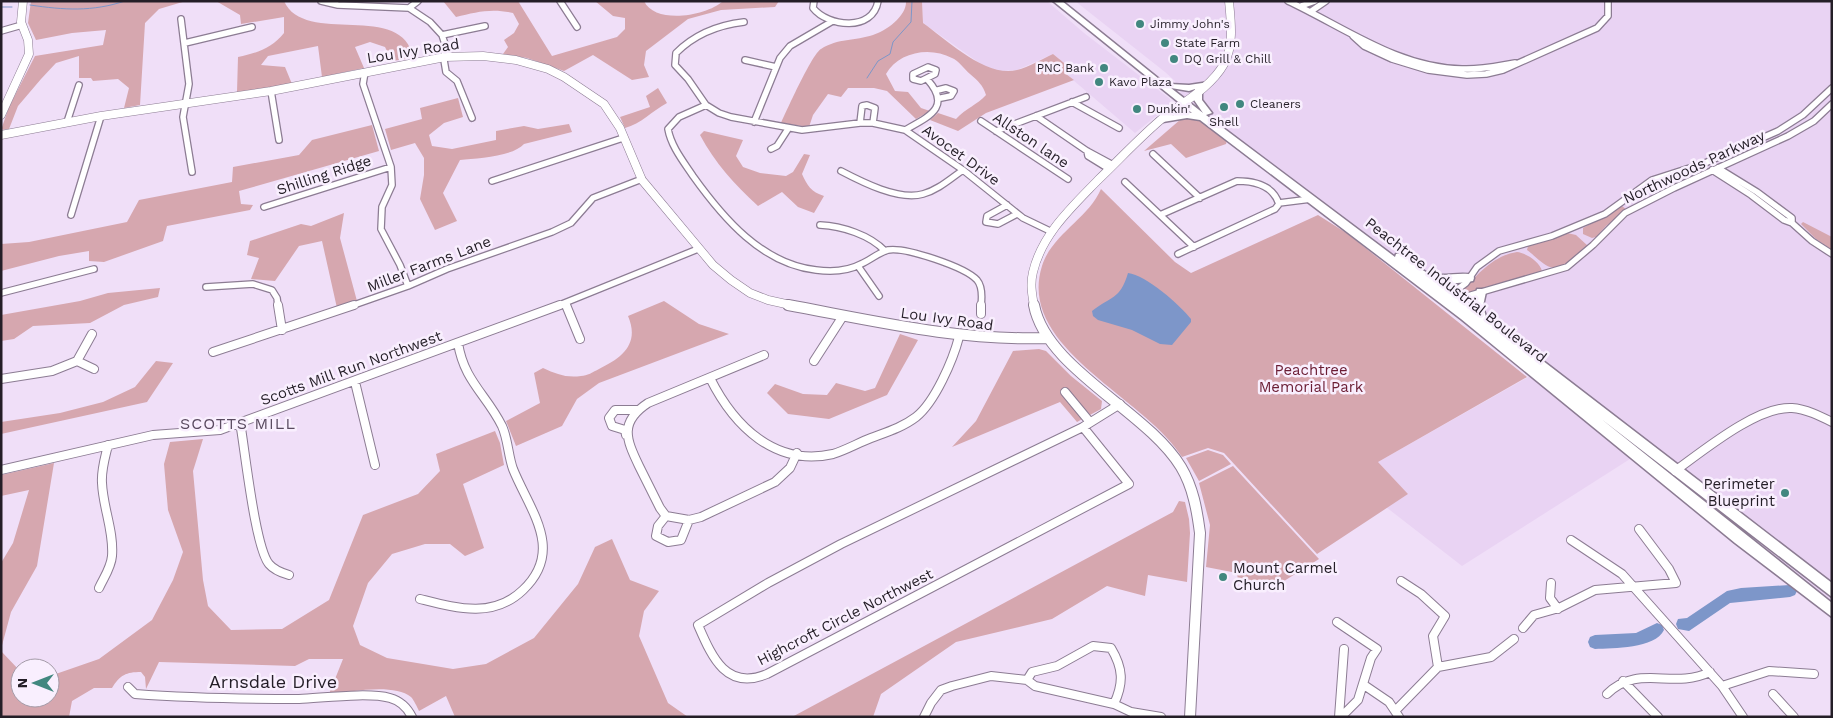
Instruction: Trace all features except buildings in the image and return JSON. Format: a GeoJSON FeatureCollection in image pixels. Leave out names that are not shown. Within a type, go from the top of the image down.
{"type":"FeatureCollection","features":[{"type":"Feature","properties":{"kind":"highway","name":"Peachtree Industrial Boulevard"},"geometry":{"type":"LineString","coordinates":[[1057,1],[1171,88]]}},
{"type":"Feature","properties":{"kind":"highway","name":"Peachtree Industrial Boulevard"},"geometry":{"type":"LineString","coordinates":[[1066,1],[1171,88],[1182,103],[1207,116],[1425,275],[1832,591]]}},
{"type":"Feature","properties":{"kind":"highway"},"geometry":{"type":"LineString","coordinates":[[1182,103],[1174,100],[1171,88],[1189,88],[1206,84]]}},
{"type":"Feature","properties":{"kind":"highway"},"geometry":{"type":"LineString","coordinates":[[1198,91],[1198,100],[1207,116]]}},
{"type":"Feature","properties":{"kind":"highway"},"geometry":{"type":"LineString","coordinates":[[1160,121],[1187,115],[1207,116]]}},
{"type":"Feature","properties":{"kind":"highway","name":"Peachtree Industrial Boulevard"},"geometry":{"type":"LineString","coordinates":[[1207,116],[1296,188],[1536,372],[1673,487],[1832,611]]}},
{"type":"Feature","properties":{"kind":"highway"},"geometry":{"type":"LineString","coordinates":[[1425,275],[1448,280],[1469,278]]}},
{"type":"Feature","properties":{"kind":"highway"},"geometry":{"type":"LineString","coordinates":[[1481,292],[1478,302],[1481,319]]}},
{"type":"Feature","properties":{"kind":"street"},"geometry":{"type":"LineString","coordinates":[[1,115],[29,54],[30,44],[22,25],[23,1]]}},
{"type":"Feature","properties":{"kind":"street"},"geometry":{"type":"LineString","coordinates":[[321,1],[338,5],[410,8],[430,22],[442,35],[445,44],[446,72],[457,81],[472,118]]}},
{"type":"Feature","properties":{"kind":"street"},"geometry":{"type":"LineString","coordinates":[[410,8],[418,1]]}},
{"type":"Feature","properties":{"kind":"street"},"geometry":{"type":"LineString","coordinates":[[560,1],[577,28]]}},
{"type":"Feature","properties":{"kind":"street"},"geometry":{"type":"LineString","coordinates":[[814,1],[812,5],[814,10],[830,22],[848,23],[862,21],[874,13],[878,6],[878,1]]}},
{"type":"Feature","properties":{"kind":"street"},"geometry":{"type":"LineString","coordinates":[[1190,717],[1200,533],[1191,485],[1168,447],[1144,423],[1060,354],[1038,320],[1031,288],[1033,272],[1038,257],[1052,232],[1111,167],[1160,121],[1198,91],[1221,69],[1230,50],[1229,1]]}},
{"type":"Feature","properties":{"kind":"street"},"geometry":{"type":"LineString","coordinates":[[1288,1],[1353,36],[1357,42],[1387,58],[1441,72],[1457,74],[1496,72],[1510,69],[1518,63],[1595,29],[1607,18],[1610,11],[1608,1]]}},
{"type":"Feature","properties":{"kind":"street"},"geometry":{"type":"LineString","coordinates":[[1300,6],[1315,1]]}},
{"type":"Feature","properties":{"kind":"street"},"geometry":{"type":"LineString","coordinates":[[1310,12],[1326,1]]}},
{"type":"Feature","properties":{"kind":"street"},"geometry":{"type":"LineString","coordinates":[[181,19],[189,84],[182,118],[192,172]]}},
{"type":"Feature","properties":{"kind":"street","name":"Avocet Drive"},"geometry":{"type":"LineString","coordinates":[[744,22],[730,24],[695,37],[676,53],[675,65],[688,79],[706,105],[725,116],[788,129],[812,130],[873,123],[905,130],[963,170],[1012,210],[1052,232]]}},
{"type":"Feature","properties":{"kind":"street"},"geometry":{"type":"LineString","coordinates":[[754,122],[780,58],[790,46],[830,22]]}},
{"type":"Feature","properties":{"kind":"street"},"geometry":{"type":"LineString","coordinates":[[1,29],[22,25]]}},
{"type":"Feature","properties":{"kind":"street"},"geometry":{"type":"LineString","coordinates":[[442,35],[485,26]]}},
{"type":"Feature","properties":{"kind":"street"},"geometry":{"type":"LineString","coordinates":[[185,43],[252,27]]}},
{"type":"Feature","properties":{"kind":"street","name":"Lou Ivy Road"},"geometry":{"type":"LineString","coordinates":[[1,135],[186,102],[271,91],[445,57],[520,60],[545,67],[562,75],[602,102],[610,111],[642,179],[698,249],[715,267],[745,290],[765,299],[842,316],[960,337],[1001,340],[1048,338]]}},
{"type":"Feature","properties":{"kind":"street"},"geometry":{"type":"LineString","coordinates":[[745,60],[776,66]]}},
{"type":"Feature","properties":{"kind":"street"},"geometry":{"type":"LineString","coordinates":[[365,72],[364,84],[391,167],[393,180],[382,207],[381,229],[400,264],[408,286]]}},
{"type":"Feature","properties":{"kind":"street"},"geometry":{"type":"LineString","coordinates":[[905,130],[936,110],[941,98],[938,90],[927,79]]}},
{"type":"Feature","properties":{"kind":"street"},"geometry":{"type":"LineString","coordinates":[[67,122],[79,85]]}},
{"type":"Feature","properties":{"kind":"street"},"geometry":{"type":"LineString","coordinates":[[938,90],[949,88],[954,91],[951,96],[941,98]]}},
{"type":"Feature","properties":{"kind":"street","name":"Northwoods Parkway"},"geometry":{"type":"LineString","coordinates":[[1454,292],[1469,278],[1476,267],[1499,251],[1552,236],[1598,217],[1652,180],[1705,163],[1778,131],[1803,115],[1832,88]]}},
{"type":"Feature","properties":{"kind":"street"},"geometry":{"type":"LineString","coordinates":[[271,91],[272,112],[279,140]]}},
{"type":"Feature","properties":{"kind":"street"},"geometry":{"type":"LineString","coordinates":[[996,131],[1086,97]]}},
{"type":"Feature","properties":{"kind":"street"},"geometry":{"type":"LineString","coordinates":[[1072,102],[1119,128]]}},
{"type":"Feature","properties":{"kind":"street","name":"Northwoods Parkway"},"geometry":{"type":"LineString","coordinates":[[1461,298],[1567,267],[1593,246],[1608,228],[1625,213],[1674,188],[1795,133],[1814,121],[1832,104]]}},
{"type":"Feature","properties":{"kind":"street"},"geometry":{"type":"LineString","coordinates":[[706,105],[675,120],[668,128],[668,137],[679,159],[740,232],[774,256],[799,267],[820,270],[842,270],[858,266],[885,251],[899,250],[973,276],[981,287],[981,314]]}},
{"type":"Feature","properties":{"kind":"street"},"geometry":{"type":"LineString","coordinates":[[860,123],[862,106],[872,106],[875,108],[873,123]]}},
{"type":"Feature","properties":{"kind":"street"},"geometry":{"type":"LineString","coordinates":[[71,215],[101,116]]}},
{"type":"Feature","properties":{"kind":"street"},"geometry":{"type":"LineString","coordinates":[[1036,116],[1086,150],[1088,156],[1094,157],[1111,167]]}},
{"type":"Feature","properties":{"kind":"street","name":"Allston lane"},"geometry":{"type":"LineString","coordinates":[[981,121],[1068,179]]}},
{"type":"Feature","properties":{"kind":"street"},"geometry":{"type":"LineString","coordinates":[[771,149],[777,146],[788,129]]}},
{"type":"Feature","properties":{"kind":"street"},"geometry":{"type":"LineString","coordinates":[[492,182],[624,138]]}},
{"type":"Feature","properties":{"kind":"street"},"geometry":{"type":"LineString","coordinates":[[1153,154],[1200,198]]}},
{"type":"Feature","properties":{"kind":"street"},"geometry":{"type":"LineString","coordinates":[[1705,163],[1784,220],[1792,223],[1812,241],[1832,254]]}},
{"type":"Feature","properties":{"kind":"street","name":"Shilling Ridge"},"geometry":{"type":"LineString","coordinates":[[264,207],[391,167]]}},
{"type":"Feature","properties":{"kind":"street"},"geometry":{"type":"LineString","coordinates":[[841,171],[906,195],[919,195],[963,170]]}},
{"type":"Feature","properties":{"kind":"street","name":"Miller Farms Lane"},"geometry":{"type":"LineString","coordinates":[[213,352],[408,286],[447,269],[561,228],[571,223],[593,198],[642,179]]}},
{"type":"Feature","properties":{"kind":"street"},"geometry":{"type":"LineString","coordinates":[[1125,182],[1194,247]]}},
{"type":"Feature","properties":{"kind":"street"},"geometry":{"type":"LineString","coordinates":[[1160,215],[1237,182],[1257,183],[1267,187],[1276,194],[1278,201],[1276,209],[1178,254]]}},
{"type":"Feature","properties":{"kind":"street"},"geometry":{"type":"LineString","coordinates":[[1293,199],[1296,188]]}},
{"type":"Feature","properties":{"kind":"street"},"geometry":{"type":"LineString","coordinates":[[1278,201],[1311,199]]}},
{"type":"Feature","properties":{"kind":"street"},"geometry":{"type":"LineString","coordinates":[[1012,210],[1009,217],[992,225],[986,220],[987,216],[1012,210]]}},
{"type":"Feature","properties":{"kind":"street"},"geometry":{"type":"LineString","coordinates":[[820,225],[835,226],[878,242],[885,251]]}},
{"type":"Feature","properties":{"kind":"street","name":"Scotts Mill Run Northwest"},"geometry":{"type":"LineString","coordinates":[[1,470],[153,436],[220,430],[355,382],[565,303],[698,249]]}},
{"type":"Feature","properties":{"kind":"street"},"geometry":{"type":"LineString","coordinates":[[858,266],[880,296]]}},
{"type":"Feature","properties":{"kind":"street"},"geometry":{"type":"LineString","coordinates":[[1,293],[18,287],[79,275],[94,269]]}},
{"type":"Feature","properties":{"kind":"street"},"geometry":{"type":"LineString","coordinates":[[206,287],[253,284],[272,290],[277,298],[282,330]]}},
{"type":"Feature","properties":{"kind":"street"},"geometry":{"type":"LineString","coordinates":[[565,303],[580,339]]}},
{"type":"Feature","properties":{"kind":"street"},"geometry":{"type":"LineString","coordinates":[[814,361],[842,316]]}},
{"type":"Feature","properties":{"kind":"street"},"geometry":{"type":"LineString","coordinates":[[1,379],[52,371],[77,361],[92,334]]}},
{"type":"Feature","properties":{"kind":"street"},"geometry":{"type":"LineString","coordinates":[[710,378],[722,399],[752,436],[776,448],[797,453],[815,456],[840,452],[911,420],[922,412],[951,361],[960,337]]}},
{"type":"Feature","properties":{"kind":"street"},"geometry":{"type":"LineString","coordinates":[[420,599],[476,610],[495,607],[512,600],[525,590],[536,576],[541,565],[543,552],[541,529],[512,464],[502,425],[462,367],[458,343]]}},
{"type":"Feature","properties":{"kind":"street"},"geometry":{"type":"LineString","coordinates":[[626,436],[632,416],[637,410],[663,396],[764,355]]}},
{"type":"Feature","properties":{"kind":"street"},"geometry":{"type":"LineString","coordinates":[[77,361],[94,369]]}},
{"type":"Feature","properties":{"kind":"street"},"geometry":{"type":"LineString","coordinates":[[355,382],[375,465]]}},
{"type":"Feature","properties":{"kind":"street"},"geometry":{"type":"LineString","coordinates":[[1064,392],[1086,424]]}},
{"type":"Feature","properties":{"kind":"street","name":"Highcroft Circle Northwest"},"geometry":{"type":"LineString","coordinates":[[1086,424],[1128,484],[780,668],[759,677],[744,679],[726,672],[714,660],[698,625],[729,605],[784,574],[1086,424],[1120,404]]}},
{"type":"Feature","properties":{"kind":"street"},"geometry":{"type":"LineString","coordinates":[[1676,471],[1759,415],[1775,408],[1791,408],[1814,414],[1832,422]]}},
{"type":"Feature","properties":{"kind":"street"},"geometry":{"type":"LineString","coordinates":[[637,410],[615,410],[609,418],[612,426],[625,430],[649,488],[666,516],[689,520],[701,517],[775,482],[790,468],[797,453]]}},
{"type":"Feature","properties":{"kind":"street"},"geometry":{"type":"LineString","coordinates":[[240,422],[260,544],[270,566],[276,572],[289,575]]}},
{"type":"Feature","properties":{"kind":"street"},"geometry":{"type":"LineString","coordinates":[[99,588],[110,566],[113,541],[106,514],[102,472],[108,445]]}},
{"type":"Feature","properties":{"kind":"street"},"geometry":{"type":"LineString","coordinates":[[666,516],[658,526],[656,536],[664,542],[673,543],[681,540],[689,520]]}},
{"type":"Feature","properties":{"kind":"street"},"geometry":{"type":"LineString","coordinates":[[1523,628],[1526,621],[1534,614],[1558,609],[1579,596],[1595,590],[1676,584],[1674,576],[1662,559],[1644,540],[1639,529]]}},
{"type":"Feature","properties":{"kind":"street"},"geometry":{"type":"LineString","coordinates":[[1571,540],[1622,574],[1722,686],[1743,717]]}},
{"type":"Feature","properties":{"kind":"street"},"geometry":{"type":"LineString","coordinates":[[1401,581],[1433,604],[1445,616],[1433,636],[1438,667]]}},
{"type":"Feature","properties":{"kind":"street"},"geometry":{"type":"LineString","coordinates":[[1552,583],[1550,598],[1558,609]]}},
{"type":"Feature","properties":{"kind":"street"},"geometry":{"type":"LineString","coordinates":[[1337,622],[1376,650],[1371,658],[1358,700],[1340,717]]}},
{"type":"Feature","properties":{"kind":"street"},"geometry":{"type":"LineString","coordinates":[[1364,685],[1390,701],[1398,713],[1433,670],[1446,664],[1491,657],[1514,639]]}},
{"type":"Feature","properties":{"kind":"street"},"geometry":{"type":"LineString","coordinates":[[1027,680],[1032,672],[1051,670],[1094,646],[1111,648],[1122,666],[1123,677],[1120,692],[1114,704]]}},
{"type":"Feature","properties":{"kind":"street"},"geometry":{"type":"LineString","coordinates":[[1340,717],[1344,649]]}},
{"type":"Feature","properties":{"kind":"street"},"geometry":{"type":"LineString","coordinates":[[1722,686],[1769,671],[1814,674]]}},
{"type":"Feature","properties":{"kind":"street"},"geometry":{"type":"LineString","coordinates":[[1607,694],[1623,681],[1637,677],[1679,680],[1698,678],[1710,672]]}},
{"type":"Feature","properties":{"kind":"street"},"geometry":{"type":"LineString","coordinates":[[924,717],[931,702],[941,690],[991,676],[1027,680],[1035,686],[1114,704],[1124,710],[1140,715],[1161,717]]}},
{"type":"Feature","properties":{"kind":"street"},"geometry":{"type":"LineString","coordinates":[[1623,681],[1658,717]]}},
{"type":"Feature","properties":{"kind":"street","name":"Arnsdale Drive"},"geometry":{"type":"LineString","coordinates":[[128,687],[135,694],[269,700],[379,696],[396,698],[408,707],[412,717]]}},
{"type":"Feature","properties":{"kind":"street"},"geometry":{"type":"LineString","coordinates":[[1773,694],[1794,717]]}},
{"type":"Feature","properties":{"kind":"shaded area"},"geometry":{"type":"Polygon","coordinates":[[[922,1],[1047,1],[1084,33],[1170,99],[1171,104],[1135,133],[1066,74],[1074,71],[1053,54],[1017,70],[999,71],[985,67],[923,23],[922,1]]]}},
{"type":"Feature","properties":{"kind":"shaded area"},"geometry":{"type":"Polygon","coordinates":[[[1075,1],[1832,1],[1832,604],[1641,452],[1462,566],[1386,507],[1408,494],[1378,462],[1546,367],[1183,98],[1175,81],[1165,72],[1075,1]]]}},
{"type":"Feature","properties":{"kind":"green space"},"geometry":{"type":"Polygon","coordinates":[[[31,1],[186,1],[159,9],[145,23],[140,105],[124,108],[129,88],[118,79],[93,81],[91,78],[79,78],[79,56],[56,63],[18,106],[9,129],[1,130],[9,107],[35,56],[103,45],[106,30],[72,33],[36,40],[28,23],[31,1]]]}},
{"type":"Feature","properties":{"kind":"green space"},"geometry":{"type":"Polygon","coordinates":[[[216,1],[284,1],[295,14],[311,21],[374,27],[392,31],[406,41],[413,58],[392,61],[385,47],[370,42],[355,47],[364,68],[322,77],[318,46],[268,56],[261,65],[285,67],[292,84],[237,92],[238,57],[258,52],[274,43],[284,33],[284,17],[241,24],[240,15],[216,1]]]}},
{"type":"Feature","properties":{"kind":"green space"},"geometry":{"type":"Polygon","coordinates":[[[443,1],[518,1],[552,56],[617,37],[625,29],[625,18],[613,16],[595,1],[644,1],[650,9],[659,13],[670,16],[682,16],[705,11],[723,1],[779,1],[775,7],[721,10],[688,19],[646,51],[644,65],[649,77],[632,80],[593,55],[564,71],[527,58],[503,54],[508,47],[504,40],[514,33],[519,24],[513,13],[491,11],[456,17],[443,1]]]}},
{"type":"Feature","properties":{"kind":"green space"},"geometry":{"type":"Polygon","coordinates":[[[906,1],[922,1],[923,23],[967,56],[980,63],[1005,71],[1017,70],[1053,54],[1074,71],[1066,74],[1074,80],[986,113],[958,131],[930,120],[938,113],[956,119],[986,95],[983,88],[978,81],[952,58],[934,52],[915,53],[898,61],[886,74],[895,91],[908,92],[921,108],[930,111],[916,119],[887,91],[874,88],[848,88],[841,97],[828,94],[813,115],[809,127],[781,123],[806,71],[821,49],[840,41],[866,37],[884,30],[895,22],[903,12],[906,1]]]}},
{"type":"Feature","properties":{"kind":"green space"},"geometry":{"type":"Polygon","coordinates":[[[658,88],[667,103],[636,124],[625,128],[620,117],[650,107],[646,96],[658,88]]]}},
{"type":"Feature","properties":{"kind":"green space"},"geometry":{"type":"Polygon","coordinates":[[[458,98],[463,117],[444,123],[429,135],[432,146],[452,149],[496,140],[496,131],[524,126],[538,129],[569,124],[572,132],[524,144],[511,152],[503,154],[460,160],[443,193],[457,221],[435,230],[420,199],[424,175],[424,158],[415,143],[391,150],[385,129],[422,119],[420,108],[458,98]]]}},
{"type":"Feature","properties":{"kind":"green space"},"geometry":{"type":"Polygon","coordinates":[[[1181,119],[1199,119],[1227,140],[1226,144],[1186,158],[1171,144],[1144,151],[1181,119]]]}},
{"type":"Feature","properties":{"kind":"green space"},"geometry":{"type":"Polygon","coordinates":[[[372,125],[379,151],[239,191],[241,204],[253,205],[250,210],[167,226],[163,241],[104,262],[89,261],[89,251],[59,256],[1,271],[1,244],[29,242],[127,222],[139,200],[232,182],[233,167],[299,155],[312,140],[372,125]]]}},
{"type":"Feature","properties":{"kind":"green space"},"geometry":{"type":"Polygon","coordinates":[[[704,131],[743,140],[736,156],[743,167],[760,173],[786,176],[793,172],[804,154],[810,155],[802,174],[810,188],[824,196],[814,213],[798,207],[782,192],[758,206],[733,181],[712,155],[700,135],[704,131]]]}},
{"type":"Feature","properties":{"kind":"green space","name":"Peachtree Memorial Park"},"geometry":{"type":"Polygon","coordinates":[[[1101,189],[1175,262],[1191,273],[1318,215],[1348,234],[1527,377],[1378,462],[1408,494],[1317,554],[1224,453],[1208,448],[1182,457],[1164,435],[1141,413],[1088,370],[1065,347],[1048,322],[1039,295],[1042,266],[1054,245],[1088,209],[1101,189]]]}},
{"type":"Feature","properties":{"kind":"green space"},"geometry":{"type":"Polygon","coordinates":[[[1622,206],[1627,210],[1606,226],[1596,237],[1592,238],[1583,234],[1583,228],[1622,206]]]}},
{"type":"Feature","properties":{"kind":"green space"},"geometry":{"type":"Polygon","coordinates":[[[344,213],[340,238],[357,301],[337,308],[322,241],[299,246],[275,281],[251,279],[259,258],[247,255],[250,241],[301,224],[311,226],[344,213]]]}},
{"type":"Feature","properties":{"kind":"green space"},"geometry":{"type":"Polygon","coordinates":[[[1803,222],[1832,237],[1832,250],[1816,239],[1801,224],[1803,222]]]}},
{"type":"Feature","properties":{"kind":"green space"},"geometry":{"type":"Polygon","coordinates":[[[1567,233],[1576,235],[1588,246],[1581,254],[1565,264],[1555,267],[1547,266],[1527,250],[1528,246],[1567,233]]]}},
{"type":"Feature","properties":{"kind":"green space"},"geometry":{"type":"Polygon","coordinates":[[[1517,252],[1532,258],[1539,264],[1542,271],[1467,294],[1461,293],[1486,267],[1508,254],[1517,252]]]}},
{"type":"Feature","properties":{"kind":"green space"},"geometry":{"type":"Polygon","coordinates":[[[160,288],[158,297],[124,305],[90,323],[33,326],[14,339],[1,341],[1,315],[80,301],[108,293],[160,288]]]}},
{"type":"Feature","properties":{"kind":"green space"},"geometry":{"type":"Polygon","coordinates":[[[664,301],[699,324],[729,334],[599,383],[577,399],[562,426],[516,446],[506,421],[540,403],[534,373],[543,368],[566,376],[583,376],[607,365],[627,349],[630,342],[632,335],[628,316],[664,301]]]}},
{"type":"Feature","properties":{"kind":"green space"},"geometry":{"type":"Polygon","coordinates":[[[900,334],[918,340],[887,395],[829,419],[788,414],[767,393],[775,384],[803,394],[827,395],[836,383],[865,391],[875,388],[900,334]]]}},
{"type":"Feature","properties":{"kind":"green space"},"geometry":{"type":"Polygon","coordinates":[[[1039,349],[1046,351],[1071,376],[1102,401],[1101,409],[1077,422],[1060,402],[952,447],[976,421],[1013,351],[1039,349]]]}},
{"type":"Feature","properties":{"kind":"green space"},"geometry":{"type":"Polygon","coordinates":[[[156,361],[173,363],[147,402],[1,434],[1,422],[60,413],[103,402],[135,387],[156,361]]]}},
{"type":"Feature","properties":{"kind":"green space"},"geometry":{"type":"Polygon","coordinates":[[[495,431],[500,443],[504,465],[463,484],[484,548],[465,556],[450,544],[425,544],[392,554],[368,583],[353,626],[360,645],[387,658],[453,669],[486,664],[534,638],[578,584],[595,547],[612,539],[630,580],[659,591],[644,611],[639,636],[668,703],[688,717],[455,717],[446,696],[419,711],[411,697],[394,690],[383,689],[329,694],[343,659],[309,659],[295,666],[159,662],[146,689],[145,677],[141,672],[127,674],[121,677],[112,688],[94,688],[72,701],[69,717],[1,717],[1,651],[10,660],[10,708],[60,708],[60,673],[99,659],[152,620],[173,580],[183,552],[168,510],[164,464],[170,442],[203,439],[193,471],[203,580],[208,606],[231,630],[282,629],[329,600],[363,515],[418,494],[440,471],[436,454],[495,431]]]}},
{"type":"Feature","properties":{"kind":"green space"},"geometry":{"type":"Polygon","coordinates":[[[1208,450],[1223,455],[1231,464],[1199,481],[1186,458],[1208,450]]]}},
{"type":"Feature","properties":{"kind":"green space"},"geometry":{"type":"Polygon","coordinates":[[[54,463],[37,566],[11,612],[1,649],[1,563],[13,543],[29,490],[1,496],[1,475],[54,463]]]}},
{"type":"Feature","properties":{"kind":"green space"},"geometry":{"type":"Polygon","coordinates":[[[1233,466],[1319,559],[1273,588],[1238,580],[1237,573],[1206,567],[1210,525],[1199,483],[1233,466]]]}},
{"type":"Feature","properties":{"kind":"green space"},"geometry":{"type":"Polygon","coordinates":[[[1179,501],[1185,502],[1189,519],[1187,582],[1148,575],[1145,596],[1107,586],[1052,619],[956,642],[881,694],[873,717],[792,717],[1173,512],[1179,501]]]}},
{"type":"Feature","properties":{"kind":"water"},"geometry":{"type":"Polygon","coordinates":[[[1128,273],[1144,279],[1153,285],[1179,306],[1191,319],[1191,322],[1172,345],[1160,344],[1132,330],[1098,320],[1093,316],[1092,311],[1118,293],[1128,273]]]}},
{"type":"Feature","properties":{"kind":"waterway"},"geometry":{"type":"LineString","coordinates":[[30,5],[78,9],[113,5],[125,1]]}},
{"type":"Feature","properties":{"kind":"waterway"},"geometry":{"type":"LineString","coordinates":[[867,78],[878,61],[890,54],[893,42],[911,22],[912,1]]}},
{"type":"Feature","properties":{"kind":"waterway"},"geometry":{"type":"LineString","coordinates":[[1,7],[12,7]]}},
{"type":"Feature","properties":{"kind":"waterway"},"geometry":{"type":"LineString","coordinates":[[1683,624],[1689,625],[1727,597],[1741,594],[1790,591]]}},
{"type":"Feature","properties":{"kind":"waterway"},"geometry":{"type":"LineString","coordinates":[[1595,642],[1636,639],[1657,630]]}},
{"type":"Feature","properties":{"kind":"place","name":"Jimmy John's"},"geometry":{"type":"Point","coordinates":[1140,24]}},
{"type":"Feature","properties":{"kind":"place","name":"State Farm"},"geometry":{"type":"Point","coordinates":[1165,43]}},
{"type":"Feature","properties":{"kind":"place","name":"DQ Grill & Chill"},"geometry":{"type":"Point","coordinates":[1174,59]}},
{"type":"Feature","properties":{"kind":"place","name":"PNC Bank"},"geometry":{"type":"Point","coordinates":[1104,68]}},
{"type":"Feature","properties":{"kind":"place","name":"Kavo Plaza"},"geometry":{"type":"Point","coordinates":[1099,82]}},
{"type":"Feature","properties":{"kind":"place","name":"Cleaners"},"geometry":{"type":"Point","coordinates":[1240,104]}},
{"type":"Feature","properties":{"kind":"place","name":"Shell"},"geometry":{"type":"Point","coordinates":[1224,107]}},
{"type":"Feature","properties":{"kind":"place","name":"Dunkin'"},"geometry":{"type":"Point","coordinates":[1137,109]}},
{"type":"Feature","properties":{"kind":"place","name":"Perimeter Blueprint"},"geometry":{"type":"Point","coordinates":[1785,493]}},
{"type":"Feature","properties":{"kind":"place","name":"Mount Carmel Church"},"geometry":{"type":"Point","coordinates":[1223,577]}},
{"type":"Feature","properties":{"kind":"district","name":"SCOTTS MILL"},"geometry":{"type":"Point","coordinates":[238,423]}}]}
